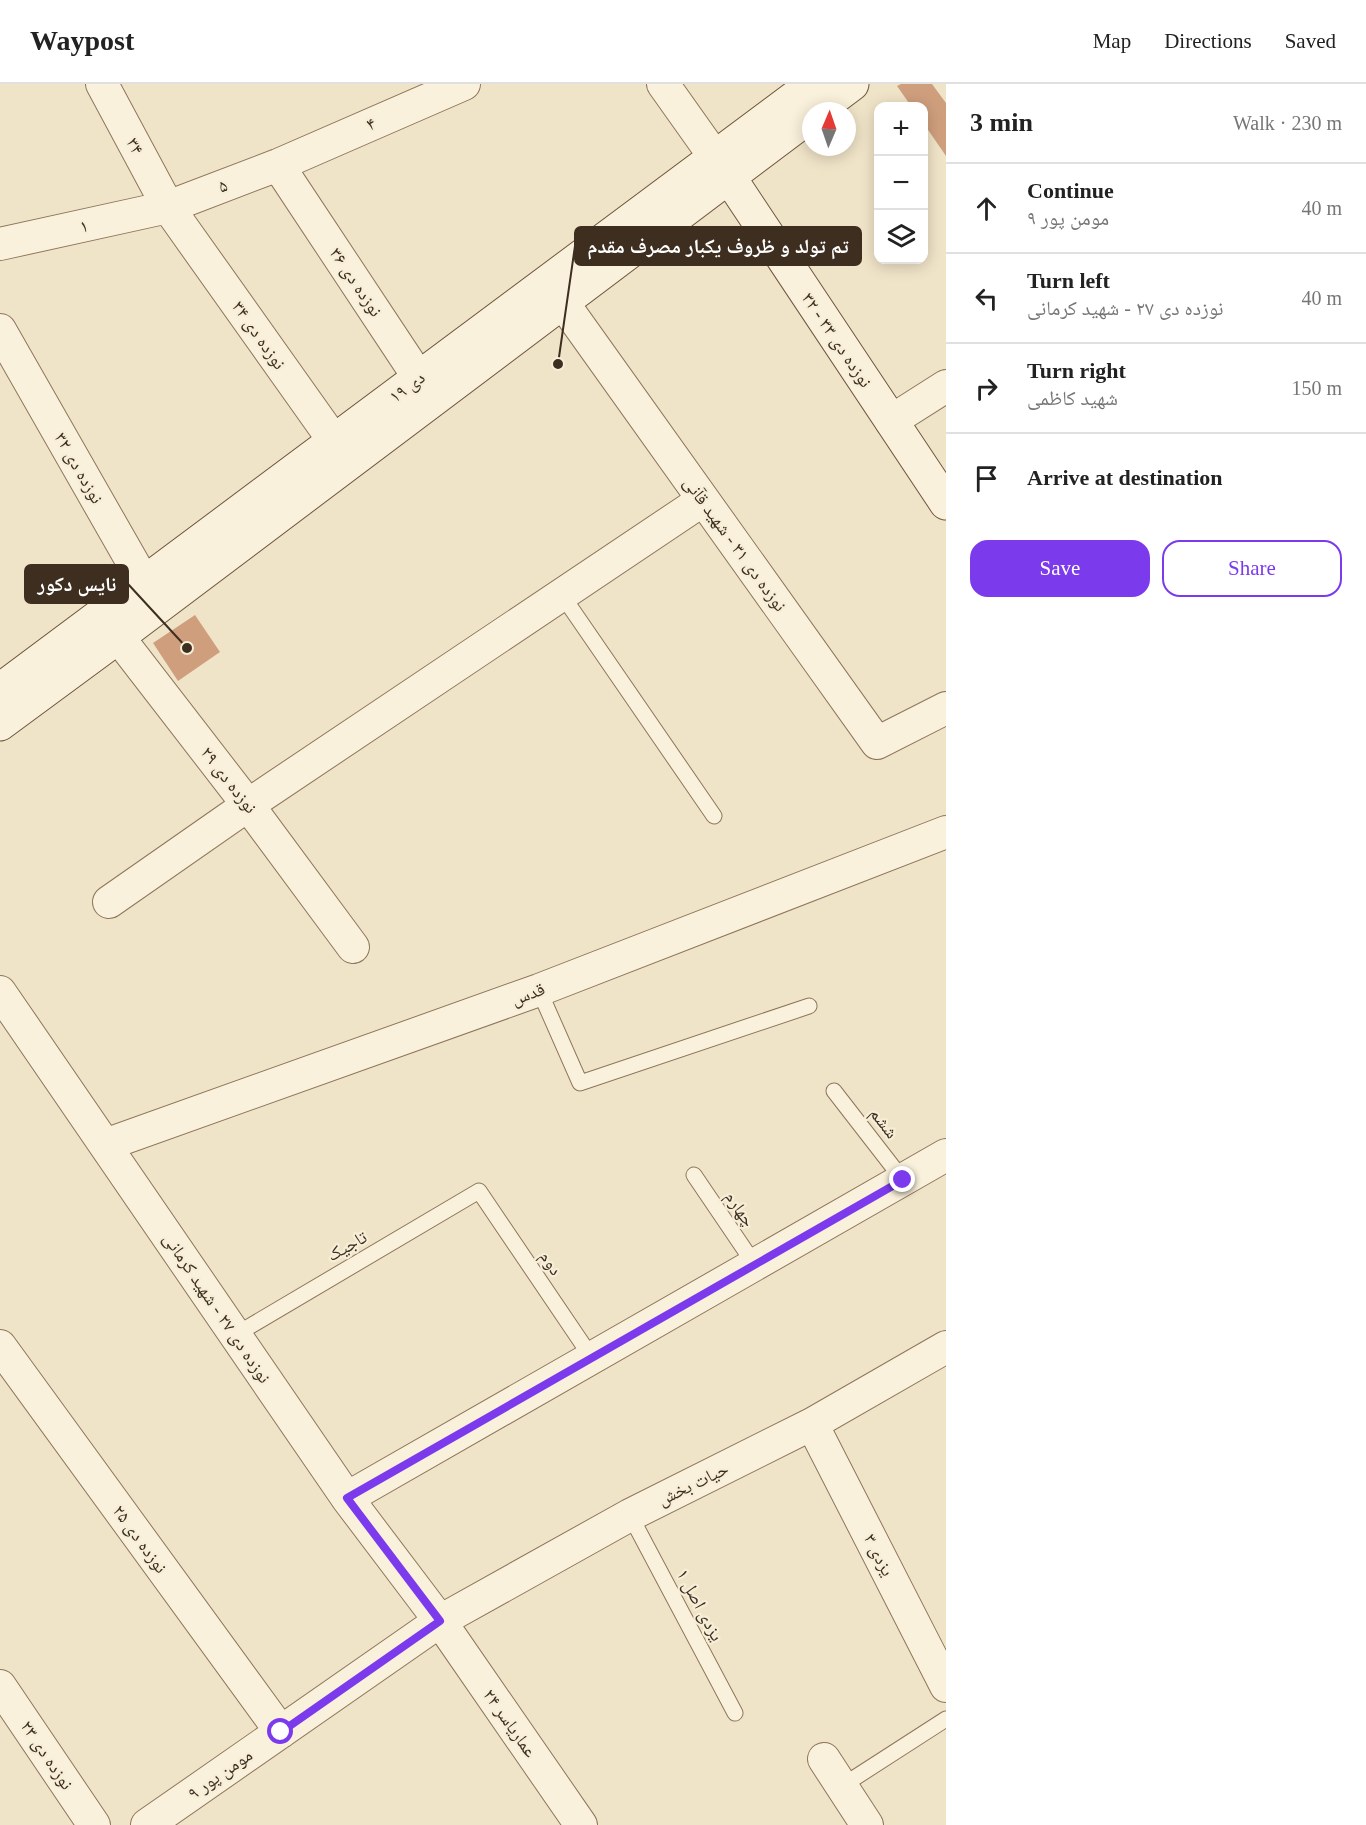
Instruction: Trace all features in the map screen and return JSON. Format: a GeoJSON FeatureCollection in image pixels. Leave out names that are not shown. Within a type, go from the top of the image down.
{"type":"FeatureCollection","features":[{"type":"Feature","properties":{"kind":"main road","name":"۱۹ دی"},"geometry":{"type":"LineString","coordinates":[[0,724],[110,627],[722,167],[813,84]]}},
{"type":"Feature","properties":{"kind":"main road"},"geometry":{"type":"LineString","coordinates":[[828,102],[852,84]]}},
{"type":"Feature","properties":{"kind":"main road","name":"۱۹ دی"},"geometry":{"type":"LineString","coordinates":[[722,167],[802,120]]}},
{"type":"Feature","properties":{"kind":"main road","name":"۳۲ - نوزده دی ۳۳"},"geometry":{"type":"LineString","coordinates":[[722,167],[946,502]]}},
{"type":"Feature","properties":{"kind":"main road","name":"۱۹ دی"},"geometry":{"type":"LineString","coordinates":[[0,690],[110,627]]}},
{"type":"Feature","properties":{"kind":"street","name":"۳۴"},"geometry":{"type":"LineString","coordinates":[[102,84],[168,207]]}},
{"type":"Feature","properties":{"kind":"street","name":"۴"},"geometry":{"type":"LineString","coordinates":[[278,165],[464,84]]}},
{"type":"Feature","properties":{"kind":"street"},"geometry":{"type":"LineString","coordinates":[[663,84],[722,167]]}},
{"type":"Feature","properties":{"kind":"street","name":"۵"},"geometry":{"type":"LineString","coordinates":[[168,207],[278,165]]}},
{"type":"Feature","properties":{"kind":"street","name":"نوزده دی ۳۶"},"geometry":{"type":"LineString","coordinates":[[278,165],[427,388]]}},
{"type":"Feature","properties":{"kind":"street","name":"۱"},"geometry":{"type":"LineString","coordinates":[[0,244],[168,207]]}},
{"type":"Feature","properties":{"kind":"street","name":"نوزده دی ۳۴"},"geometry":{"type":"LineString","coordinates":[[168,207],[342,452]]}},
{"type":"Feature","properties":{"kind":"street","name":"نوزده دی ۳۱ - شهید قآنی"},"geometry":{"type":"LineString","coordinates":[[555,292],[877,743],[946,708]]}},
{"type":"Feature","properties":{"kind":"street","name":"نوزده دی ۳۲"},"geometry":{"type":"LineString","coordinates":[[0,330],[151,596]]}},
{"type":"Feature","properties":{"kind":"street"},"geometry":{"type":"LineString","coordinates":[[891,420],[946,386]]}},
{"type":"Feature","properties":{"kind":"street"},"geometry":{"type":"LineString","coordinates":[[109,902],[248,805],[703,500]]}},
{"type":"Feature","properties":{"kind":"street","name":"نوزده دی ۲۹"},"geometry":{"type":"LineString","coordinates":[[110,627],[248,805],[353,947]]}},
{"type":"Feature","properties":{"kind":"street","name":"قدس"},"geometry":{"type":"LineString","coordinates":[[105,1145],[539,990],[946,832]]}},
{"type":"Feature","properties":{"kind":"street","name":"نوزده دی ۲۷ - شهید کرمانی"},"geometry":{"type":"LineString","coordinates":[[0,992],[347,1498],[440,1621]]}},
{"type":"Feature","properties":{"kind":"street"},"geometry":{"type":"LineString","coordinates":[[347,1498],[946,1155]]}},
{"type":"Feature","properties":{"kind":"street","name":"نوزده دی ۲۵"},"geometry":{"type":"LineString","coordinates":[[0,1346],[281,1732]]}},
{"type":"Feature","properties":{"kind":"street","name":"حیات بخش"},"geometry":{"type":"LineString","coordinates":[[440,1621],[630,1515],[812,1425],[946,1347]]}},
{"type":"Feature","properties":{"kind":"street","name":"یزدی ۳"},"geometry":{"type":"LineString","coordinates":[[812,1425],[946,1686]]}},
{"type":"Feature","properties":{"kind":"street","name":"مومن پور ۹"},"geometry":{"type":"LineString","coordinates":[[147,1825],[440,1621]]}},
{"type":"Feature","properties":{"kind":"street","name":"عماریاسر ۲۴"},"geometry":{"type":"LineString","coordinates":[[440,1621],[581,1825]]}},
{"type":"Feature","properties":{"kind":"street","name":"نوزده دی ۲۳"},"geometry":{"type":"LineString","coordinates":[[0,1686],[94,1825]]}},
{"type":"Feature","properties":{"kind":"street"},"geometry":{"type":"LineString","coordinates":[[824,1759],[867,1825]]}},
{"type":"Feature","properties":{"kind":"lane"},"geometry":{"type":"LineString","coordinates":[[562,596],[714,816]]}},
{"type":"Feature","properties":{"kind":"lane"},"geometry":{"type":"LineString","coordinates":[[539,990],[580,1083],[809,1006]]}},
{"type":"Feature","properties":{"kind":"lane","name":"ششم"},"geometry":{"type":"LineString","coordinates":[[834,1091],[903,1180]]}},
{"type":"Feature","properties":{"kind":"lane","name":"چهارم"},"geometry":{"type":"LineString","coordinates":[[694,1175],[755,1264]]}},
{"type":"Feature","properties":{"kind":"lane","name":"تاجیک"},"geometry":{"type":"LineString","coordinates":[[235,1335],[479,1191]]}},
{"type":"Feature","properties":{"kind":"lane","name":"دوم"},"geometry":{"type":"LineString","coordinates":[[479,1191],[592,1358]]}},
{"type":"Feature","properties":{"kind":"lane","name":"یزدی اصل ۱"},"geometry":{"type":"LineString","coordinates":[[630,1515],[735,1713]]}},
{"type":"Feature","properties":{"kind":"lane"},"geometry":{"type":"LineString","coordinates":[[842,1786],[946,1719]]}},
{"type":"Feature","properties":{"kind":"building"},"geometry":{"type":"Polygon","coordinates":[[[932,84],[946,103],[946,156],[928,130],[928,102],[908,102],[897,86],[932,84]]]}},
{"type":"Feature","properties":{"kind":"building"},"geometry":{"type":"Polygon","coordinates":[[[195,615],[220,652],[178,681],[153,643],[195,615]]]}},
{"type":"Feature","properties":{"kind":"place","name":"تم تولد و ظروف یکبار مصرف مقدم"},"geometry":{"type":"Point","coordinates":[558,364]}},
{"type":"Feature","properties":{"kind":"place","name":"نایس دکور"},"geometry":{"type":"Point","coordinates":[187,648]}},
{"type":"Feature","properties":{"kind":"route"},"geometry":{"type":"LineString","coordinates":[[281,1732],[440,1621],[347,1498],[903,1180]]}}]}
